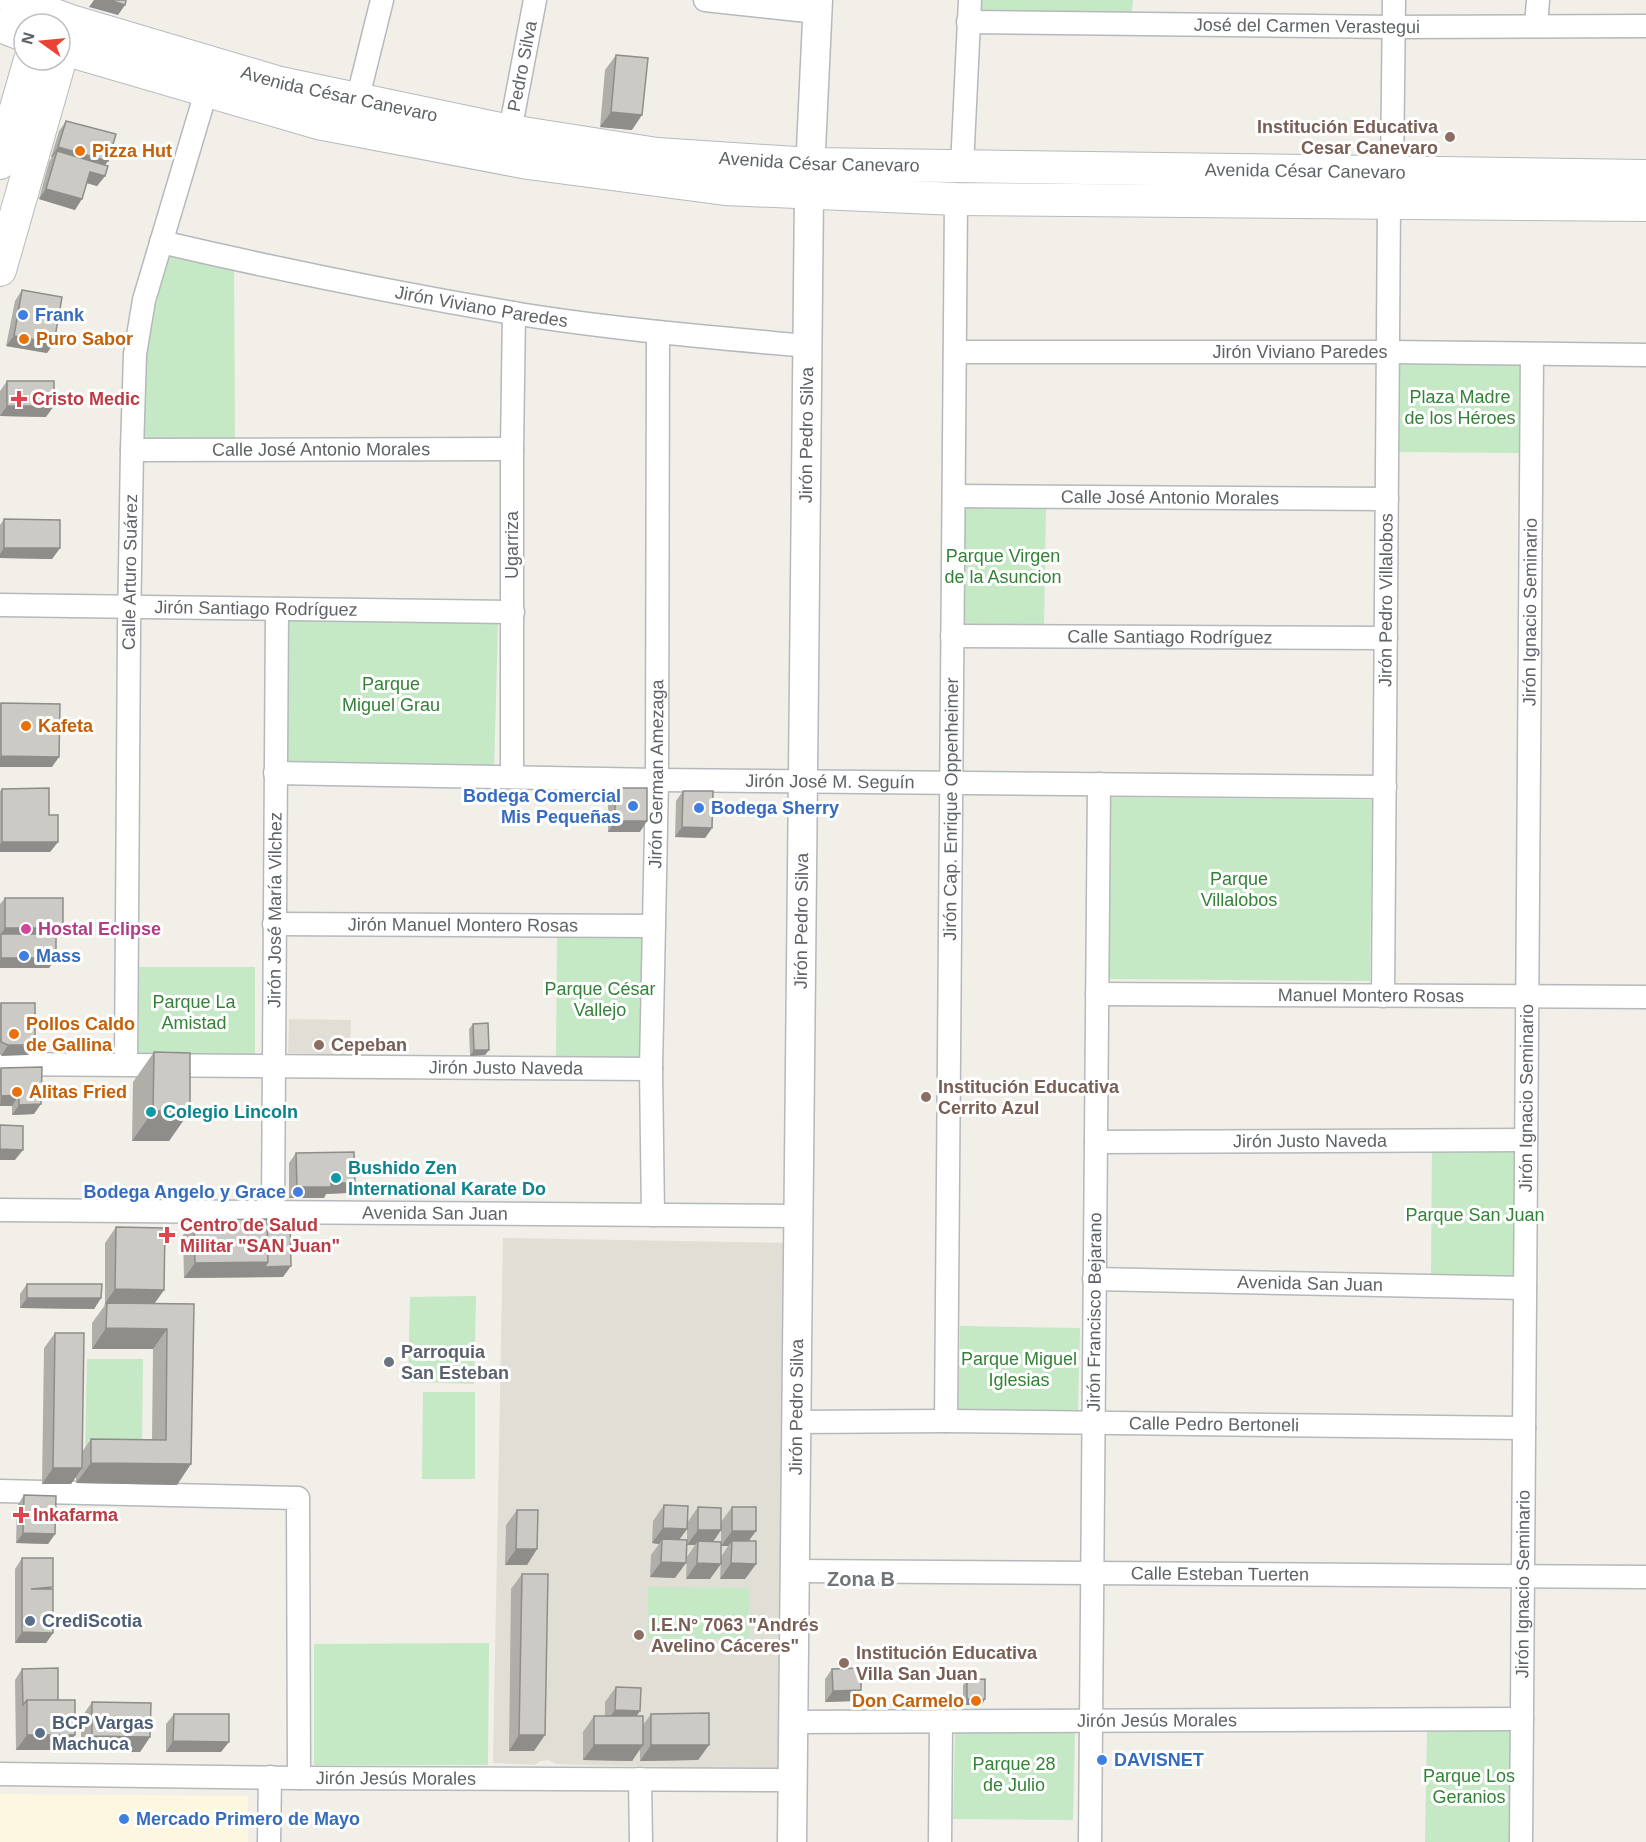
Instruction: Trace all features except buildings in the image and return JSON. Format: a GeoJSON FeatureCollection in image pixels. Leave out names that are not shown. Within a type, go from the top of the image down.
{"type":"FeatureCollection","features":[{"type":"Feature","properties":{"kind":"main road","name":"Avenida César Canevaro"},"geometry":{"type":"LineString","coordinates":[[13,0],[30,12]]}},
{"type":"Feature","properties":{"kind":"main road","name":"Avenida César Canevaro"},"geometry":{"type":"LineString","coordinates":[[72,35],[357,101],[510,131],[956,199],[1390,188],[1646,176]]}},
{"type":"Feature","properties":{"kind":"main road","name":"Avenida César Canevaro"},"geometry":{"type":"LineString","coordinates":[[72,38],[206,92],[318,123],[528,163],[725,189],[810,178],[962,166],[1390,188],[1646,205]]}},
{"type":"Feature","properties":{"kind":"main road"},"geometry":{"type":"LineString","coordinates":[[0,163],[27,72]]}},
{"type":"Feature","properties":{"kind":"main road"},"geometry":{"type":"LineString","coordinates":[[0,270],[46,72]]}},
{"type":"Feature","properties":{"kind":"street"},"geometry":{"type":"LineString","coordinates":[[357,101],[381,0]]}},
{"type":"Feature","properties":{"kind":"street","name":"Pedro Silva"},"geometry":{"type":"LineString","coordinates":[[510,131],[536,0]]}},
{"type":"Feature","properties":{"kind":"street"},"geometry":{"type":"LineString","coordinates":[[705,0],[817,6]]}},
{"type":"Feature","properties":{"kind":"street","name":"Jirón Pedro Villalobos"},"geometry":{"type":"LineString","coordinates":[[1383,996],[1388,352],[1394,0]]}},
{"type":"Feature","properties":{"kind":"street"},"geometry":{"type":"LineString","coordinates":[[1536,27],[1538,0]]}},
{"type":"Feature","properties":{"kind":"street","name":"Jirón Pedro Silva"},"geometry":{"type":"LineString","coordinates":[[792,1842],[807,346],[810,178],[817,6]]}},
{"type":"Feature","properties":{"kind":"street"},"geometry":{"type":"LineString","coordinates":[[962,166],[969,11]]}},
{"type":"Feature","properties":{"kind":"street","name":"José del Carmen Verastegui"},"geometry":{"type":"LineString","coordinates":[[969,11],[1392,27],[1646,26]]}},
{"type":"Feature","properties":{"kind":"street","name":"Calle Arturo Suárez"},"geometry":{"type":"LineString","coordinates":[[126,1064],[129,607],[135,354],[144,300],[206,92]]}},
{"type":"Feature","properties":{"kind":"street","name":"Jirón Cap. Enrique Oppenheimer"},"geometry":{"type":"LineString","coordinates":[[946,1421],[956,199]]}},
{"type":"Feature","properties":{"kind":"street","name":"Jirón Viviano Paredes"},"geometry":{"type":"LineString","coordinates":[[161,242],[237,260],[514,313],[658,332],[807,346]]}},
{"type":"Feature","properties":{"kind":"street","name":"Ugarriza"},"geometry":{"type":"LineString","coordinates":[[512,777],[514,313]]}},
{"type":"Feature","properties":{"kind":"street","name":"Jirón German Amezaga"},"geometry":{"type":"LineString","coordinates":[[653,1215],[651,1070],[657,780],[658,332]]}},
{"type":"Feature","properties":{"kind":"street","name":"Jirón Viviano Paredes"},"geometry":{"type":"LineString","coordinates":[[955,352],[1388,352],[1646,356]]}},
{"type":"Feature","properties":{"kind":"street","name":"Jirón Ignacio Seminario"},"geometry":{"type":"LineString","coordinates":[[1521,1842],[1532,354]]}},
{"type":"Feature","properties":{"kind":"street","name":"Calle José Antonio Morales"},"geometry":{"type":"LineString","coordinates":[[132,450],[512,449]]}},
{"type":"Feature","properties":{"kind":"street","name":"Calle José Antonio Morales"},"geometry":{"type":"LineString","coordinates":[[954,496],[1387,499]]}},
{"type":"Feature","properties":{"kind":"street","name":"Jirón Santiago Rodríguez"},"geometry":{"type":"LineString","coordinates":[[0,605],[513,612]]}},
{"type":"Feature","properties":{"kind":"street","name":"Jirón José María Vilchez"},"geometry":{"type":"LineString","coordinates":[[273,1212],[277,609]]}},
{"type":"Feature","properties":{"kind":"street","name":"Calle Santiago Rodríguez"},"geometry":{"type":"LineString","coordinates":[[952,636],[1386,638]]}},
{"type":"Feature","properties":{"kind":"street","name":"Jirón José M. Seguín"},"geometry":{"type":"LineString","coordinates":[[275,773],[802,782],[1385,787]]}},
{"type":"Feature","properties":{"kind":"street","name":"Jirón Francisco Bejarano"},"geometry":{"type":"LineString","coordinates":[[1090,1842],[1099,784]]}},
{"type":"Feature","properties":{"kind":"street","name":"Jirón Manuel Montero Rosas"},"geometry":{"type":"LineString","coordinates":[[274,924],[654,926]]}},
{"type":"Feature","properties":{"kind":"street","name":"Manuel Montero Rosas"},"geometry":{"type":"LineString","coordinates":[[1097,994],[1646,997]]}},
{"type":"Feature","properties":{"kind":"street","name":"Jirón Justo Naveda"},"geometry":{"type":"LineString","coordinates":[[0,1064],[651,1070]]}},
{"type":"Feature","properties":{"kind":"street","name":"Jirón Justo Naveda"},"geometry":{"type":"LineString","coordinates":[[1096,1142],[1526,1140]]}},
{"type":"Feature","properties":{"kind":"street","name":"Avenida San Juan"},"geometry":{"type":"LineString","coordinates":[[0,1210],[798,1216]]}},
{"type":"Feature","properties":{"kind":"street","name":"Avenida San Juan"},"geometry":{"type":"LineString","coordinates":[[1094,1279],[1525,1288]]}},
{"type":"Feature","properties":{"kind":"street","name":"Calle Pedro Bertoneli"},"geometry":{"type":"LineString","coordinates":[[796,1422],[1093,1422],[1524,1428]]}},
{"type":"Feature","properties":{"kind":"street"},"geometry":{"type":"LineString","coordinates":[[0,1491],[298,1498],[299,1778]]}},
{"type":"Feature","properties":{"kind":"street","name":"Calle Esteban Tuerten"},"geometry":{"type":"LineString","coordinates":[[796,1571],[1646,1577]]}},
{"type":"Feature","properties":{"kind":"street","name":"Jirón Jesús Morales"},"geometry":{"type":"LineString","coordinates":[[793,1722],[1522,1719]]}},
{"type":"Feature","properties":{"kind":"street"},"geometry":{"type":"LineString","coordinates":[[940,1842],[942,1721]]}},
{"type":"Feature","properties":{"kind":"street","name":"Jirón Jesús Morales"},"geometry":{"type":"LineString","coordinates":[[0,1774],[270,1778],[792,1780]]}},
{"type":"Feature","properties":{"kind":"street"},"geometry":{"type":"LineString","coordinates":[[269,1842],[270,1778]]}},
{"type":"Feature","properties":{"kind":"street"},"geometry":{"type":"LineString","coordinates":[[640,1779],[640,1842]]}},
{"type":"Feature","properties":{"kind":"shaded area","name":"Cepeban"},"geometry":{"type":"Polygon","coordinates":[[[289,1019],[351,1020],[350,1055],[288,1053],[289,1019]]]}},
{"type":"Feature","properties":{"kind":"shaded area"},"geometry":{"type":"Polygon","coordinates":[[[503,1238],[788,1243],[781,1769],[581,1765],[556,1764],[548,1760],[540,1761],[535,1765],[493,1763],[503,1238]]]}},
{"type":"Feature","properties":{"kind":"shaded area","name":"Mercado Primero de Mayo"},"geometry":{"type":"Polygon","coordinates":[[[0,1794],[248,1796],[248,1842],[0,1842],[0,1794]]]}},
{"type":"Feature","properties":{"kind":"green space"},"geometry":{"type":"Polygon","coordinates":[[[976,0],[1133,0],[1131,18],[975,13],[976,0]]]}},
{"type":"Feature","properties":{"kind":"green space"},"geometry":{"type":"Polygon","coordinates":[[[168,250],[234,268],[235,440],[139,440],[140,357],[168,250]]]}},
{"type":"Feature","properties":{"kind":"green space","name":"Plaza Madre de los Héroes"},"geometry":{"type":"Polygon","coordinates":[[[1399,362],[1523,363],[1522,453],[1398,452],[1399,362]]]}},
{"type":"Feature","properties":{"kind":"green space","name":"Parque Virgen de la Asuncion"},"geometry":{"type":"Polygon","coordinates":[[[961,504],[1046,505],[1044,629],[959,628],[961,504]]]}},
{"type":"Feature","properties":{"kind":"green space","name":"Parque Miguel Grau"},"geometry":{"type":"Polygon","coordinates":[[[287,619],[498,624],[494,770],[284,765],[287,619]]]}},
{"type":"Feature","properties":{"kind":"green space","name":"Parque Villalobos"},"geometry":{"type":"Polygon","coordinates":[[[1108,797],[1372,800],[1370,981],[1106,979],[1108,797]]]}},
{"type":"Feature","properties":{"kind":"green space","name":"Parque César Vallejo"},"geometry":{"type":"Polygon","coordinates":[[[557,938],[643,938],[642,1060],[556,1060],[557,938]]]}},
{"type":"Feature","properties":{"kind":"green space","name":"Parque La Amistad"},"geometry":{"type":"Polygon","coordinates":[[[133,967],[255,967],[255,1058],[133,1058],[133,967]]]}},
{"type":"Feature","properties":{"kind":"green space","name":"Parque San Juan"},"geometry":{"type":"Polygon","coordinates":[[[1432,1151],[1518,1152],[1517,1278],[1431,1277],[1432,1151]]]}},
{"type":"Feature","properties":{"kind":"green space"},"geometry":{"type":"Polygon","coordinates":[[[476,1296],[474,1384],[408,1382],[410,1297],[476,1296]]]}},
{"type":"Feature","properties":{"kind":"green space","name":"Parque Miguel Iglesias"},"geometry":{"type":"Polygon","coordinates":[[[960,1326],[1080,1328],[1078,1412],[958,1410],[960,1326]]]}},
{"type":"Feature","properties":{"kind":"green space"},"geometry":{"type":"Polygon","coordinates":[[[87,1359],[143,1359],[142,1451],[85,1450],[87,1359]]]}},
{"type":"Feature","properties":{"kind":"green space"},"geometry":{"type":"Polygon","coordinates":[[[423,1392],[475,1392],[475,1479],[422,1479],[423,1392]]]}},
{"type":"Feature","properties":{"kind":"green space"},"geometry":{"type":"Polygon","coordinates":[[[648,1587],[749,1588],[749,1638],[648,1639],[648,1587]]]}},
{"type":"Feature","properties":{"kind":"green space"},"geometry":{"type":"Polygon","coordinates":[[[489,1643],[488,1765],[314,1765],[314,1644],[489,1643]]]}},
{"type":"Feature","properties":{"kind":"green space","name":"Parque 28 de Julio"},"geometry":{"type":"Polygon","coordinates":[[[955,1730],[1075,1731],[1073,1820],[953,1819],[955,1730]]]}},
{"type":"Feature","properties":{"kind":"green space","name":"Parque Los Geranios"},"geometry":{"type":"Polygon","coordinates":[[[1427,1730],[1512,1731],[1510,1842],[1425,1842],[1427,1730]]]}},
{"type":"Feature","properties":{"kind":"place","name":"Institución Educativa Cesar Canevaro"},"geometry":{"type":"Point","coordinates":[1450,137]}},
{"type":"Feature","properties":{"kind":"place","name":"Pizza Hut"},"geometry":{"type":"Point","coordinates":[80,151]}},
{"type":"Feature","properties":{"kind":"place","name":"Frank"},"geometry":{"type":"Point","coordinates":[23,315]}},
{"type":"Feature","properties":{"kind":"place","name":"Puro Sabor"},"geometry":{"type":"Point","coordinates":[24,339]}},
{"type":"Feature","properties":{"kind":"place","name":"Cristo Medic"},"geometry":{"type":"Point","coordinates":[19,399]}},
{"type":"Feature","properties":{"kind":"place","name":"Kafeta"},"geometry":{"type":"Point","coordinates":[26,726]}},
{"type":"Feature","properties":{"kind":"place","name":"Bodega Comercial Mis Pequeñas"},"geometry":{"type":"Point","coordinates":[633,806]}},
{"type":"Feature","properties":{"kind":"place","name":"Bodega Sherry"},"geometry":{"type":"Point","coordinates":[699,808]}},
{"type":"Feature","properties":{"kind":"place","name":"Hostal Eclipse"},"geometry":{"type":"Point","coordinates":[26,929]}},
{"type":"Feature","properties":{"kind":"place","name":"Mass"},"geometry":{"type":"Point","coordinates":[24,956]}},
{"type":"Feature","properties":{"kind":"place","name":"Pollos Caldo de Gallina"},"geometry":{"type":"Point","coordinates":[14,1034]}},
{"type":"Feature","properties":{"kind":"place","name":"Cepeban"},"geometry":{"type":"Point","coordinates":[319,1045]}},
{"type":"Feature","properties":{"kind":"place","name":"Alitas Fried"},"geometry":{"type":"Point","coordinates":[17,1092]}},
{"type":"Feature","properties":{"kind":"place","name":"Institución Educativa Cerrito Azul"},"geometry":{"type":"Point","coordinates":[926,1097]}},
{"type":"Feature","properties":{"kind":"place","name":"Colegio Lincoln"},"geometry":{"type":"Point","coordinates":[151,1112]}},
{"type":"Feature","properties":{"kind":"place","name":"Bushido Zen International Karate Do"},"geometry":{"type":"Point","coordinates":[336,1178]}},
{"type":"Feature","properties":{"kind":"place","name":"Bodega Angelo y Grace"},"geometry":{"type":"Point","coordinates":[298,1192]}},
{"type":"Feature","properties":{"kind":"place","name":"Centro de Salud Militar \"SAN Juan\""},"geometry":{"type":"Point","coordinates":[167,1235]}},
{"type":"Feature","properties":{"kind":"place","name":"Parroquia San Esteban"},"geometry":{"type":"Point","coordinates":[389,1362]}},
{"type":"Feature","properties":{"kind":"place","name":"Inkafarma"},"geometry":{"type":"Point","coordinates":[21,1515]}},
{"type":"Feature","properties":{"kind":"place","name":"CrediScotia"},"geometry":{"type":"Point","coordinates":[30,1621]}},
{"type":"Feature","properties":{"kind":"place","name":"I.E.N° 7063 \"Andrés Avelino Cáceres\""},"geometry":{"type":"Point","coordinates":[639,1635]}},
{"type":"Feature","properties":{"kind":"place","name":"Institución Educativa Villa San Juan"},"geometry":{"type":"Point","coordinates":[844,1663]}},
{"type":"Feature","properties":{"kind":"place","name":"Don Carmelo"},"geometry":{"type":"Point","coordinates":[976,1701]}},
{"type":"Feature","properties":{"kind":"place","name":"BCP Vargas Machuca"},"geometry":{"type":"Point","coordinates":[40,1733]}},
{"type":"Feature","properties":{"kind":"place","name":"DAVISNET"},"geometry":{"type":"Point","coordinates":[1102,1760]}},
{"type":"Feature","properties":{"kind":"place","name":"Mercado Primero de Mayo"},"geometry":{"type":"Point","coordinates":[124,1819]}},
{"type":"Feature","properties":{"kind":"district","name":"Zona B"},"geometry":{"type":"Point","coordinates":[861,1579]}}]}
